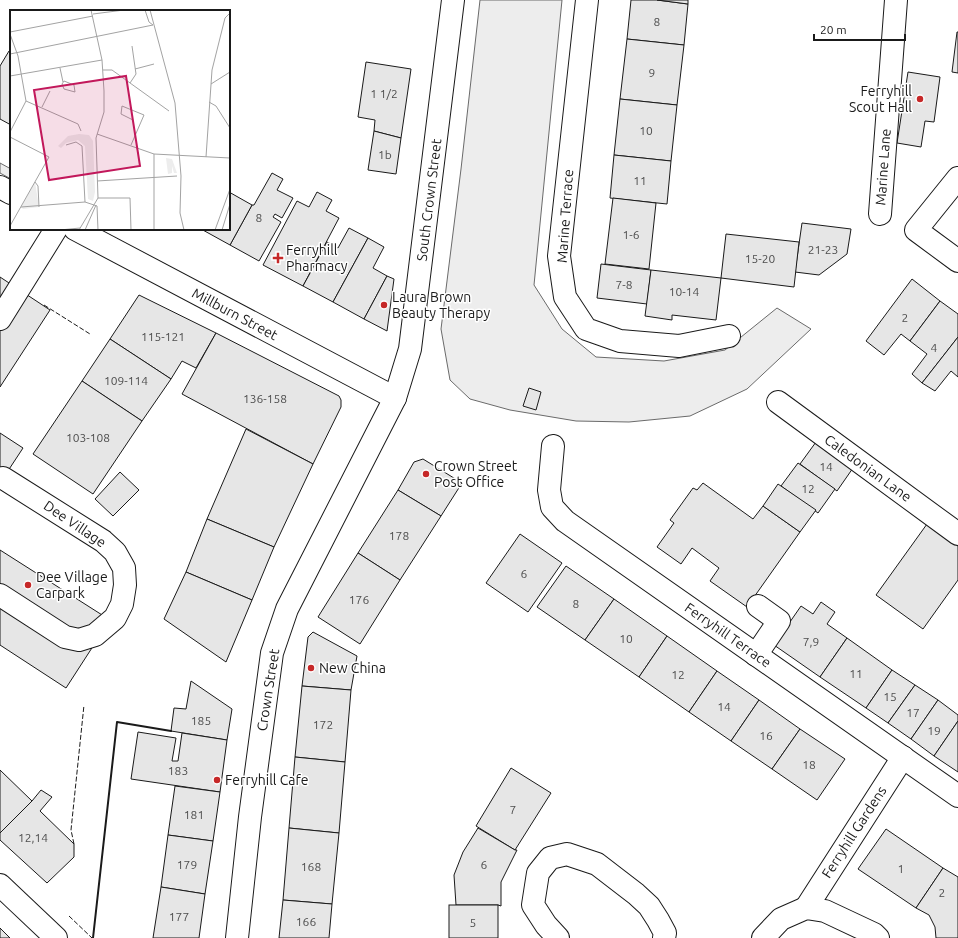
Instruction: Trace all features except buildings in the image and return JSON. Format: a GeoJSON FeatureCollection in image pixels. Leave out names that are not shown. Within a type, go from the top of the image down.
{"type":"FeatureCollection","features":[{"type":"Feature","properties":{"kind":"street","name":"South Crown Street"},"geometry":{"type":"LineString","coordinates":[[395,398],[410,349],[453,0]]}},
{"type":"Feature","properties":{"kind":"street","name":"Marine Terrace"},"geometry":{"type":"LineString","coordinates":[[587,0],[559,256],[565,297],[586,329],[620,341],[679,346],[729,336]]}},
{"type":"Feature","properties":{"kind":"street","name":"Marine Lane"},"geometry":{"type":"LineString","coordinates":[[880,214],[896,0]]}},
{"type":"Feature","properties":{"kind":"street"},"geometry":{"type":"LineString","coordinates":[[958,178],[916,230],[958,261]]}},
{"type":"Feature","properties":{"kind":"street"},"geometry":{"type":"LineString","coordinates":[[0,187],[10,192]]}},
{"type":"Feature","properties":{"kind":"street"},"geometry":{"type":"LineString","coordinates":[[0,319],[55,230]]}},
{"type":"Feature","properties":{"kind":"street","name":"Millburn Street"},"geometry":{"type":"LineString","coordinates":[[77,230],[395,398]]}},
{"type":"Feature","properties":{"kind":"street","name":"Crown Street"},"geometry":{"type":"LineString","coordinates":[[237,938],[250,817],[272,653],[287,608],[395,398]]}},
{"type":"Feature","properties":{"kind":"street","name":"Caledonian Lane"},"geometry":{"type":"LineString","coordinates":[[778,402],[958,534]]}},
{"type":"Feature","properties":{"kind":"street","name":"Ferryhill Terrace"},"geometry":{"type":"LineString","coordinates":[[553,446],[549,490],[552,507],[565,521],[958,796]]}},
{"type":"Feature","properties":{"kind":"street","name":"Dee Village"},"geometry":{"type":"LineString","coordinates":[[0,595],[65,637],[79,640],[95,635],[115,618],[122,604],[125,585],[124,568],[115,552],[103,540],[3,478]]}},
{"type":"Feature","properties":{"kind":"street"},"geometry":{"type":"LineString","coordinates":[[756,655],[779,621],[758,606]]}},
{"type":"Feature","properties":{"kind":"street","name":"Ferryhill Gardens"},"geometry":{"type":"LineString","coordinates":[[806,908],[903,757]]}},
{"type":"Feature","properties":{"kind":"street"},"geometry":{"type":"LineString","coordinates":[[558,938],[546,925],[533,905],[538,873],[550,858],[567,854],[597,864],[636,894],[649,906],[665,933],[664,938]]}},
{"type":"Feature","properties":{"kind":"street"},"geometry":{"type":"LineString","coordinates":[[0,885],[56,938]]}},
{"type":"Feature","properties":{"kind":"street"},"geometry":{"type":"LineString","coordinates":[[764,938],[781,919],[806,908],[825,911],[840,917],[874,934],[878,938]]}},
{"type":"Feature","properties":{"kind":"shaded area"},"geometry":{"type":"Polygon","coordinates":[[[480,0],[562,0],[534,285],[562,329],[596,357],[664,361],[725,350],[777,308],[811,329],[747,389],[690,416],[629,422],[576,421],[510,410],[470,399],[450,380],[441,329],[480,0]]]}},
{"type":"Feature","properties":{"kind":"shaded area"},"geometry":{"type":"Polygon","coordinates":[[[0,163],[10,168],[10,178],[0,173],[0,163]]]}},
{"type":"Feature","properties":{"kind":"fence"},"geometry":{"type":"LineString","coordinates":[[44,305],[90,334]]}},
{"type":"Feature","properties":{"kind":"fence"},"geometry":{"type":"LineString","coordinates":[[74,844],[71,830],[84,705]]}},
{"type":"Feature","properties":{"kind":"fence"},"geometry":{"type":"LineString","coordinates":[[69,916],[92,938]]}},
{"type":"Feature","properties":{"kind":"wall"},"geometry":{"type":"LineString","coordinates":[[93,938],[117,722],[171,731]]}},
{"type":"Feature","properties":{"kind":"place","name":"Ferryhill Scout Hall"},"geometry":{"type":"Point","coordinates":[920,99]}},
{"type":"Feature","properties":{"kind":"place","name":"Ferryhill Pharmacy"},"geometry":{"type":"Point","coordinates":[278,258]}},
{"type":"Feature","properties":{"kind":"place","name":"Laura Brown Beauty Therapy"},"geometry":{"type":"Point","coordinates":[384,305]}},
{"type":"Feature","properties":{"kind":"place","name":"Crown Street Post Office"},"geometry":{"type":"Point","coordinates":[426,474]}},
{"type":"Feature","properties":{"kind":"place","name":"Dee Village Carpark"},"geometry":{"type":"Point","coordinates":[28,585]}},
{"type":"Feature","properties":{"kind":"place","name":"New China"},"geometry":{"type":"Point","coordinates":[311,668]}},
{"type":"Feature","properties":{"kind":"place","name":"Ferryhill Cafe"},"geometry":{"type":"Point","coordinates":[217,780]}}]}
